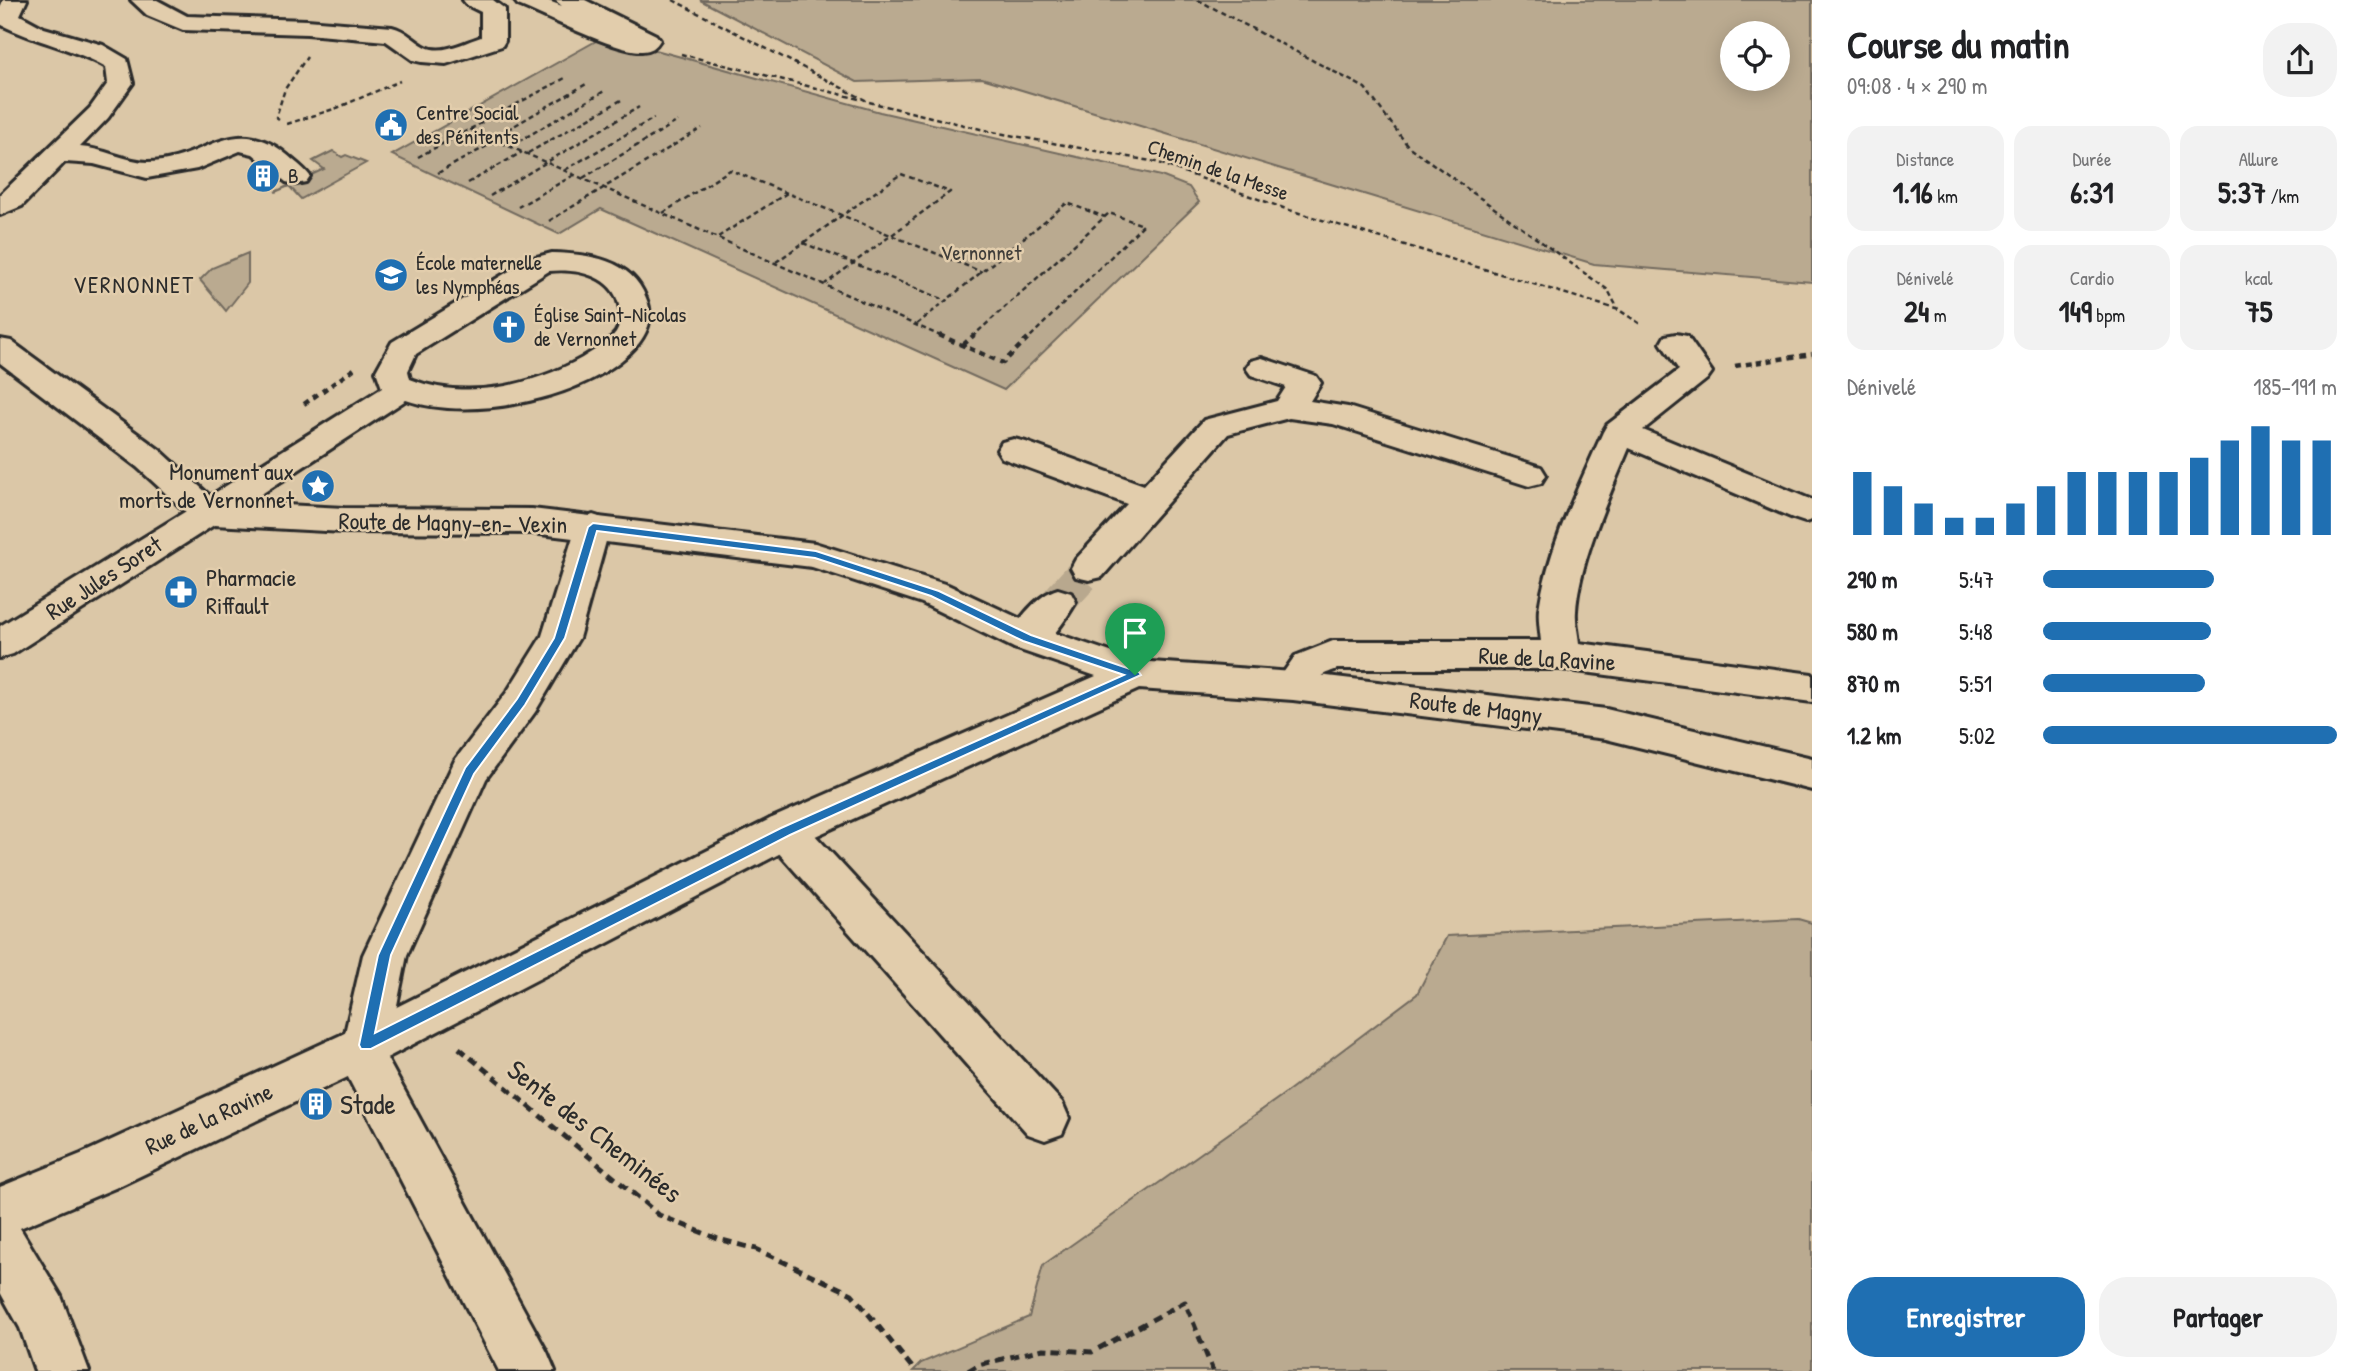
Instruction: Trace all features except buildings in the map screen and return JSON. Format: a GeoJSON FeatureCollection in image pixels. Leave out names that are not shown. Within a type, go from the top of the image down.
{"type":"FeatureCollection","features":[{"type":"Feature","properties":{"kind":"street"},"geometry":{"type":"LineString","coordinates":[[0,207],[12,200],[60,154],[99,113],[121,83],[118,64],[94,50],[36,33],[7,18],[15,0]]}},
{"type":"Feature","properties":{"kind":"street"},"geometry":{"type":"LineString","coordinates":[[143,0],[155,10],[183,23],[307,27],[392,34],[422,55],[446,57],[493,41],[493,9],[475,0]]}},
{"type":"Feature","properties":{"kind":"street"},"geometry":{"type":"LineString","coordinates":[[242,24],[254,0]]}},
{"type":"Feature","properties":{"kind":"street"},"geometry":{"type":"LineString","coordinates":[[526,0],[628,42],[643,44],[648,40],[568,0]]}},
{"type":"Feature","properties":{"kind":"street"},"geometry":{"type":"LineString","coordinates":[[60,154],[95,156],[148,170],[188,163],[238,144],[261,148],[296,176]]}},
{"type":"Feature","properties":{"kind":"street"},"geometry":{"type":"LineString","coordinates":[[571,262],[589,265],[609,271],[629,286],[635,308],[635,327],[626,340],[593,365],[567,379],[492,397],[457,400],[431,399],[401,389],[396,386],[392,371],[403,349],[539,265],[571,262]]}},
{"type":"Feature","properties":{"kind":"street"},"geometry":{"type":"LineString","coordinates":[[1561,655],[1557,611],[1567,569],[1585,512],[1619,432],[1696,372],[1676,344]]}},
{"type":"Feature","properties":{"kind":"street"},"geometry":{"type":"LineString","coordinates":[[0,348],[149,459],[208,513]]}},
{"type":"Feature","properties":{"kind":"street"},"geometry":{"type":"LineString","coordinates":[[1262,368],[1305,383],[1289,408]]}},
{"type":"Feature","properties":{"kind":"street","name":"Rue Jules Soret"},"geometry":{"type":"LineString","coordinates":[[0,644],[401,389]]}},
{"type":"Feature","properties":{"kind":"street"},"geometry":{"type":"LineString","coordinates":[[1089,568],[1216,428],[1289,408],[1337,414],[1529,475]]}},
{"type":"Feature","properties":{"kind":"street"},"geometry":{"type":"LineString","coordinates":[[1619,432],[1805,510]]}},
{"type":"Feature","properties":{"kind":"street"},"geometry":{"type":"LineString","coordinates":[[1014,450],[1150,500]]}},
{"type":"Feature","properties":{"kind":"street","name":"Route de Magny-en- Vexin"},"geometry":{"type":"LineString","coordinates":[[208,513],[344,520],[532,521],[816,555],[935,594],[1027,638],[1135,675]]}},
{"type":"Feature","properties":{"kind":"street"},"geometry":{"type":"LineString","coordinates":[[528,1371],[362,1048],[385,955],[469,771],[521,702],[560,638],[593,527]]}},
{"type":"Feature","properties":{"kind":"street"},"geometry":{"type":"LineString","coordinates":[[1027,638],[1058,602]]}},
{"type":"Feature","properties":{"kind":"street","name":"Rue de la Ravine"},"geometry":{"type":"LineString","coordinates":[[1293,686],[1308,666],[1333,655],[1561,655],[1812,688]]}},
{"type":"Feature","properties":{"kind":"street","name":"Rue de la Ravine"},"geometry":{"type":"LineString","coordinates":[[0,1212],[98,1171],[362,1048],[785,831],[1135,675]]}},
{"type":"Feature","properties":{"kind":"street","name":"Route de Magny"},"geometry":{"type":"LineString","coordinates":[[1135,675],[1293,686],[1606,724],[1812,774]]}},
{"type":"Feature","properties":{"kind":"street"},"geometry":{"type":"LineString","coordinates":[[785,831],[1045,1118]]}},
{"type":"Feature","properties":{"kind":"street"},"geometry":{"type":"LineString","coordinates":[[0,1242],[42,1315],[62,1371]]}},
{"type":"Feature","properties":{"kind":"path","name":"Chemin de la Messe"},"geometry":{"type":"LineString","coordinates":[[673,0],[869,102],[993,132],[1156,162],[1286,209],[1619,310],[1676,344]]}},
{"type":"Feature","properties":{"kind":"path"},"geometry":{"type":"LineString","coordinates":[[1198,0],[1364,88],[1408,146],[1608,290],[1619,310]]}},
{"type":"Feature","properties":{"kind":"path"},"geometry":{"type":"LineString","coordinates":[[261,148],[295,131],[276,117],[285,89],[310,54],[307,27]]}},
{"type":"Feature","properties":{"kind":"path"},"geometry":{"type":"LineString","coordinates":[[643,44],[869,102]]}},
{"type":"Feature","properties":{"kind":"path"},"geometry":{"type":"LineString","coordinates":[[286,125],[337,108],[446,57]]}},
{"type":"Feature","properties":{"kind":"path"},"geometry":{"type":"LineString","coordinates":[[418,158],[567,77]]}},
{"type":"Feature","properties":{"kind":"path"},"geometry":{"type":"LineString","coordinates":[[438,173],[587,83]]}},
{"type":"Feature","properties":{"kind":"path"},"geometry":{"type":"LineString","coordinates":[[510,146],[606,90]]}},
{"type":"Feature","properties":{"kind":"path"},"geometry":{"type":"LineString","coordinates":[[468,183],[623,99]]}},
{"type":"Feature","properties":{"kind":"path"},"geometry":{"type":"LineString","coordinates":[[490,196],[639,107]]}},
{"type":"Feature","properties":{"kind":"path"},"geometry":{"type":"LineString","coordinates":[[564,170],[654,118]]}},
{"type":"Feature","properties":{"kind":"path"},"geometry":{"type":"LineString","coordinates":[[583,178],[678,121]]}},
{"type":"Feature","properties":{"kind":"path"},"geometry":{"type":"LineString","coordinates":[[549,221],[702,128]]}},
{"type":"Feature","properties":{"kind":"path"},"geometry":{"type":"LineString","coordinates":[[470,129],[1003,363],[1143,225],[1110,213],[963,345]]}},
{"type":"Feature","properties":{"kind":"path"},"geometry":{"type":"LineString","coordinates":[[663,213],[730,170],[982,272]]}},
{"type":"Feature","properties":{"kind":"path"},"geometry":{"type":"LineString","coordinates":[[775,262],[901,174],[950,192],[825,284]]}},
{"type":"Feature","properties":{"kind":"path"},"geometry":{"type":"LineString","coordinates":[[518,207],[575,175]]}},
{"type":"Feature","properties":{"kind":"path"},"geometry":{"type":"LineString","coordinates":[[717,238],[787,193]]}},
{"type":"Feature","properties":{"kind":"path"},"geometry":{"type":"LineString","coordinates":[[917,324],[1067,204],[1105,217]]}},
{"type":"Feature","properties":{"kind":"path"},"geometry":{"type":"LineString","coordinates":[[803,243],[946,300]]}},
{"type":"Feature","properties":{"kind":"path"},"geometry":{"type":"LineString","coordinates":[[1696,372],[1812,354]]}},
{"type":"Feature","properties":{"kind":"path"},"geometry":{"type":"LineString","coordinates":[[297,409],[362,364]]}},
{"type":"Feature","properties":{"kind":"path","name":"Sente des Cheminées"},"geometry":{"type":"LineString","coordinates":[[424,1017],[530,1110],[659,1215],[718,1239],[756,1249],[852,1294],[915,1371]]}},
{"type":"Feature","properties":{"kind":"path"},"geometry":{"type":"LineString","coordinates":[[968,1371],[978,1364],[1043,1349],[1093,1352],[1185,1303],[1213,1371]]}},
{"type":"Feature","properties":{"kind":"green space"},"geometry":{"type":"Polygon","coordinates":[[[700,0],[1812,0],[1812,282],[1594,264],[982,78],[857,82],[700,0]]]}},
{"type":"Feature","properties":{"kind":"green space","name":"Vernonnet"},"geometry":{"type":"Polygon","coordinates":[[[605,36],[880,112],[1161,176],[1189,187],[1199,202],[1004,390],[601,209],[559,234],[392,155],[605,36]]]}},
{"type":"Feature","properties":{"kind":"green space"},"geometry":{"type":"Polygon","coordinates":[[[333,151],[342,157],[346,155],[366,163],[301,199],[289,186],[275,192],[324,169],[313,161],[333,151]]]}},
{"type":"Feature","properties":{"kind":"green space"},"geometry":{"type":"Polygon","coordinates":[[[248,253],[248,283],[226,311],[200,280],[212,268],[248,253]]]}},
{"type":"Feature","properties":{"kind":"green space"},"geometry":{"type":"Polygon","coordinates":[[[1798,919],[1812,923],[1812,1371],[913,1371],[921,1363],[1029,1317],[1043,1265],[1280,1097],[1417,994],[1447,936],[1798,919]]]}},
{"type":"Feature","properties":{"kind":"tunnel"},"geometry":{"type":"LineString","coordinates":[[1058,602],[1089,568]]}},
{"type":"Feature","properties":{"kind":"place","name":"Centre Social des Pénitents"},"geometry":{"type":"Point","coordinates":[391,125]}},
{"type":"Feature","properties":{"kind":"place","name":"B"},"geometry":{"type":"Point","coordinates":[263,176]}},
{"type":"Feature","properties":{"kind":"place","name":"École maternelle les Nymphéas"},"geometry":{"type":"Point","coordinates":[391,275]}},
{"type":"Feature","properties":{"kind":"place","name":"Église Saint-Nicolas de Vernonnet"},"geometry":{"type":"Point","coordinates":[509,327]}},
{"type":"Feature","properties":{"kind":"place","name":"Monument aux morts de Vernonnet"},"geometry":{"type":"Point","coordinates":[318,486]}},
{"type":"Feature","properties":{"kind":"place","name":"Pharmacie Riffault"},"geometry":{"type":"Point","coordinates":[181,592]}},
{"type":"Feature","properties":{"kind":"place","name":"Stade"},"geometry":{"type":"Point","coordinates":[316,1104]}},
{"type":"Feature","properties":{"kind":"district","name":"VERNONNET"},"geometry":{"type":"Point","coordinates":[134,285]}},
{"type":"Feature","properties":{"kind":"route"},"geometry":{"type":"LineString","coordinates":[[593,527],[816,555],[935,594],[1027,638],[1135,675],[785,831],[366,1045],[385,955],[469,771],[521,702],[560,638],[593,527]]}}]}
